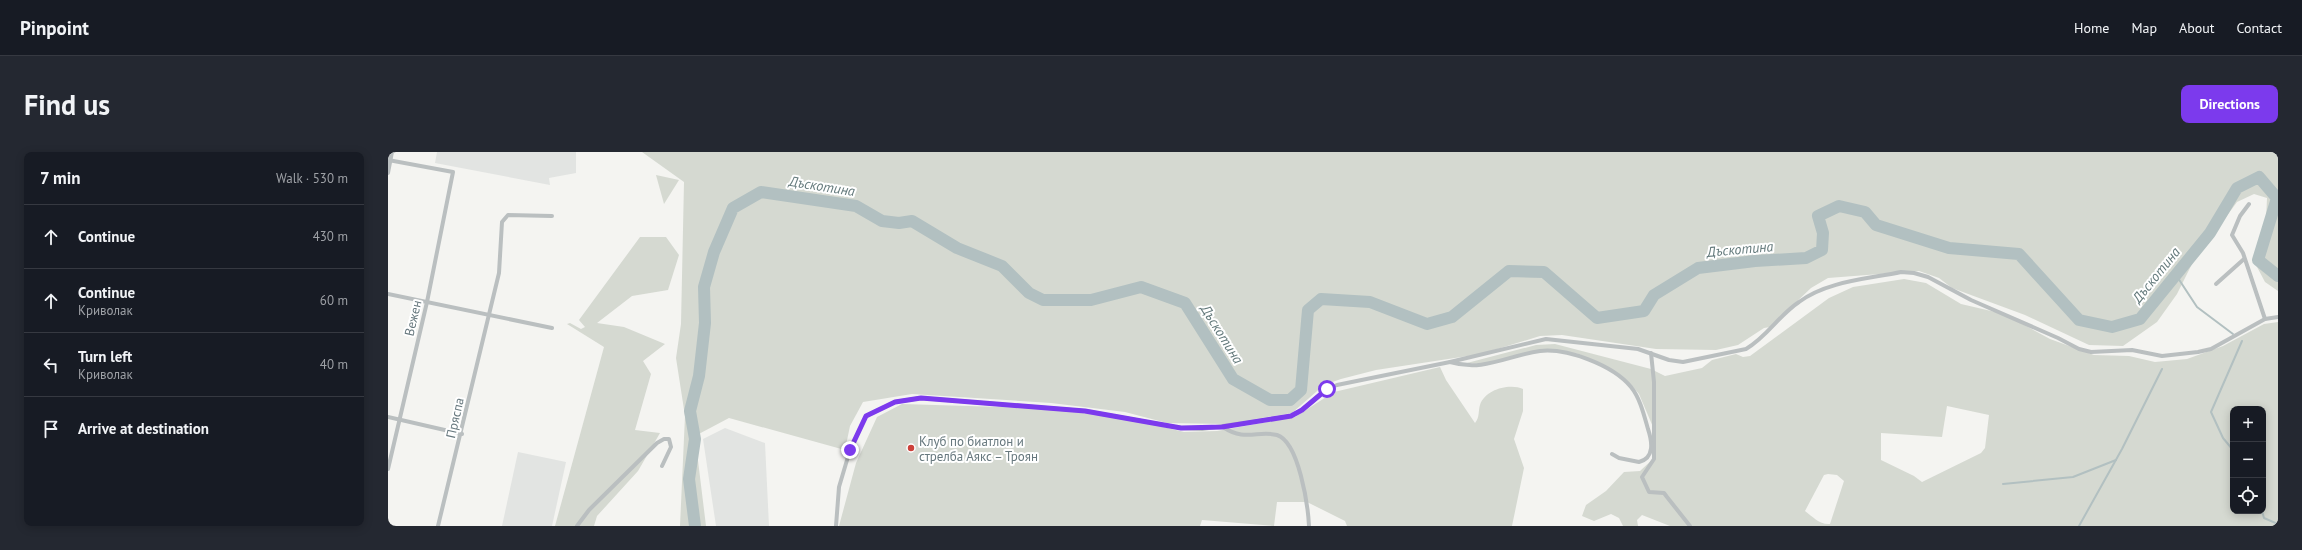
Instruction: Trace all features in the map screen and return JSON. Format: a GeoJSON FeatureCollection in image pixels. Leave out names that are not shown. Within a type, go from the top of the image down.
{"type":"FeatureCollection","features":[{"type":"Feature","properties":{"kind":"street"},"geometry":{"type":"LineString","coordinates":[[388,173],[389,160],[392,152]]}},
{"type":"Feature","properties":{"kind":"street","name":"Вежен"},"geometry":{"type":"LineString","coordinates":[[388,468],[427,302],[453,172],[389,160]]}},
{"type":"Feature","properties":{"kind":"street"},"geometry":{"type":"LineString","coordinates":[[2249,204],[2240,216],[2232,236],[2244,259],[2265,319]]}},
{"type":"Feature","properties":{"kind":"street","name":"Пряспа"},"geometry":{"type":"LineString","coordinates":[[438,526],[462,434],[499,273],[502,222],[508,215],[552,216]]}},
{"type":"Feature","properties":{"kind":"street"},"geometry":{"type":"LineString","coordinates":[[2216,284],[2244,259]]}},
{"type":"Feature","properties":{"kind":"street"},"geometry":{"type":"LineString","coordinates":[[836,526],[839,487],[850,450],[866,416],[895,402],[921,398],[1085,411],[1181,428],[1222,427],[1291,416],[1302,410],[1327,389],[1337,385],[1450,362],[1546,339],[1638,349],[1669,360],[1683,362],[1746,348],[1755,344],[1781,316],[1799,301],[1822,289],[1901,272],[1914,273],[1928,277],[1971,300],[2058,338],[2079,349],[2091,352],[2132,350],[2162,356],[2198,352],[2210,349],[2265,319],[2278,317]]}},
{"type":"Feature","properties":{"kind":"street"},"geometry":{"type":"LineString","coordinates":[[388,294],[552,328]]}},
{"type":"Feature","properties":{"kind":"street"},"geometry":{"type":"LineString","coordinates":[[1450,362],[1477,367],[1540,351],[1566,352],[1589,360],[1614,373],[1630,386],[1638,400],[1652,442],[1647,458],[1639,462],[1619,458],[1612,454]]}},
{"type":"Feature","properties":{"kind":"street"},"geometry":{"type":"LineString","coordinates":[[1651,353],[1654,413],[1652,442],[1654,459],[1643,474],[1643,480],[1649,492],[1664,493],[1690,526]]}},
{"type":"Feature","properties":{"kind":"street"},"geometry":{"type":"LineString","coordinates":[[388,417],[462,434]]}},
{"type":"Feature","properties":{"kind":"street"},"geometry":{"type":"LineString","coordinates":[[1222,427],[1230,432],[1245,435],[1277,435],[1285,442],[1298,465],[1309,526]]}},
{"type":"Feature","properties":{"kind":"street"},"geometry":{"type":"LineString","coordinates":[[577,526],[589,510],[657,443],[667,439],[671,441],[671,447],[662,466]]}},
{"type":"Feature","properties":{"kind":"shaded area"},"geometry":{"type":"Polygon","coordinates":[[[437,152],[576,152],[576,173],[549,178],[550,185],[435,163],[437,152]]]}},
{"type":"Feature","properties":{"kind":"shaded area"},"geometry":{"type":"Polygon","coordinates":[[[642,152],[2278,152],[2278,291],[2265,282],[2256,265],[2257,246],[2266,220],[2267,198],[2254,194],[2237,202],[2193,262],[2177,294],[2157,322],[2123,346],[2089,345],[2025,315],[1952,288],[1939,278],[1919,271],[1828,278],[1811,288],[1770,327],[1764,328],[1738,345],[1716,350],[1656,349],[1562,335],[1540,336],[1481,354],[1376,370],[1341,379],[1324,385],[1292,413],[1226,424],[1167,423],[1125,412],[1051,403],[912,394],[863,402],[850,426],[845,450],[729,418],[695,436],[706,526],[680,526],[685,416],[676,358],[681,324],[684,182],[642,152]]]}},
{"type":"Feature","properties":{"kind":"shaded area"},"geometry":{"type":"Polygon","coordinates":[[[656,175],[679,180],[664,204],[656,175]]]}},
{"type":"Feature","properties":{"kind":"shaded area"},"geometry":{"type":"Polygon","coordinates":[[[640,237],[666,237],[679,255],[668,290],[632,296],[597,323],[624,327],[665,344],[643,361],[651,374],[635,430],[660,433],[638,471],[597,516],[594,526],[555,526],[604,347],[567,324],[570,323],[581,329],[585,327],[579,320],[640,237]]]}},
{"type":"Feature","properties":{"kind":"shaded area"},"geometry":{"type":"Polygon","coordinates":[[[1904,279],[1926,283],[1961,304],[2004,314],[2050,339],[2094,355],[2129,356],[2155,362],[2187,359],[2223,346],[2264,324],[2278,322],[2278,526],[1670,526],[1642,515],[1637,520],[1638,526],[1623,526],[1619,518],[1611,514],[1594,521],[1582,516],[1586,505],[1606,491],[1624,472],[1640,471],[1654,458],[1656,434],[1639,394],[1633,387],[1600,364],[1579,354],[1545,349],[1481,364],[1467,363],[1536,345],[1555,344],[1651,369],[1665,376],[1702,368],[1712,360],[1736,354],[1743,357],[1750,356],[1829,298],[1853,287],[1904,279]],[[1947,406],[1942,437],[1881,433],[1881,460],[1914,476],[1922,482],[1981,453],[1985,448],[1989,415],[1947,406]],[[1824,475],[1805,511],[1820,522],[1830,524],[1844,481],[1837,475],[1824,475]]]}},
{"type":"Feature","properties":{"kind":"shaded area"},"geometry":{"type":"Polygon","coordinates":[[[1440,367],[1446,380],[1475,423],[1477,421],[1480,405],[1483,399],[1492,391],[1505,387],[1518,387],[1523,389],[1523,411],[1514,439],[1524,468],[1512,526],[1347,526],[1345,521],[1307,502],[1277,502],[1274,526],[1202,520],[1200,526],[839,526],[856,463],[877,417],[902,404],[1039,408],[1126,418],[1184,432],[1217,431],[1295,417],[1334,392],[1440,367]]]}},
{"type":"Feature","properties":{"kind":"shaded area"},"geometry":{"type":"Polygon","coordinates":[[[725,428],[765,443],[769,526],[716,526],[703,439],[725,428]]]}},
{"type":"Feature","properties":{"kind":"shaded area"},"geometry":{"type":"Polygon","coordinates":[[[518,452],[566,462],[552,526],[502,526],[518,452]]]}},
{"type":"Feature","properties":{"kind":"waterway","name":"Дъскотина"},"geometry":{"type":"LineString","coordinates":[[695,526],[689,479],[695,439],[690,411],[699,376],[705,323],[704,287],[714,252],[733,208],[761,192],[856,206],[882,221],[899,223],[912,221],[957,248],[1002,266],[1029,293],[1043,300],[1091,300],[1141,287],[1185,303],[1233,379],[1270,400],[1290,400],[1301,390],[1308,310],[1321,299],[1370,302],[1427,324],[1452,317],[1509,271],[1544,272],[1597,318],[1644,311],[1654,295],[1698,268],[1755,261],[1806,258],[1822,250],[1823,233],[1818,216],[1839,206],[1865,212],[1876,225],[1949,248],[2019,254],[2079,320],[2112,327],[2140,319],[2210,233],[2237,188],[2259,177],[2277,198],[2258,260],[2278,276]]}},
{"type":"Feature","properties":{"kind":"waterway"},"geometry":{"type":"LineString","coordinates":[[2176,275],[2197,307],[2233,334]]}},
{"type":"Feature","properties":{"kind":"waterway"},"geometry":{"type":"LineString","coordinates":[[2230,446],[2223,438],[2211,412],[2242,341]]}},
{"type":"Feature","properties":{"kind":"waterway"},"geometry":{"type":"LineString","coordinates":[[2079,526],[2122,449],[2162,369]]}},
{"type":"Feature","properties":{"kind":"waterway"},"geometry":{"type":"LineString","coordinates":[[2003,484],[2073,477],[2116,460]]}},
{"type":"Feature","properties":{"kind":"waterway"},"geometry":{"type":"LineString","coordinates":[[2263,514],[2264,518],[2278,524]]}},
{"type":"Feature","properties":{"kind":"place","name":"Клуб по биатлон и стрелба Аякс – Троян"},"geometry":{"type":"Point","coordinates":[911,448]}},
{"type":"Feature","properties":{"kind":"route"},"geometry":{"type":"LineString","coordinates":[[850,450],[866,416],[895,402],[921,398],[939,398],[1085,411],[1181,428],[1202,429],[1291,416],[1302,410],[1327,389]]}}]}
